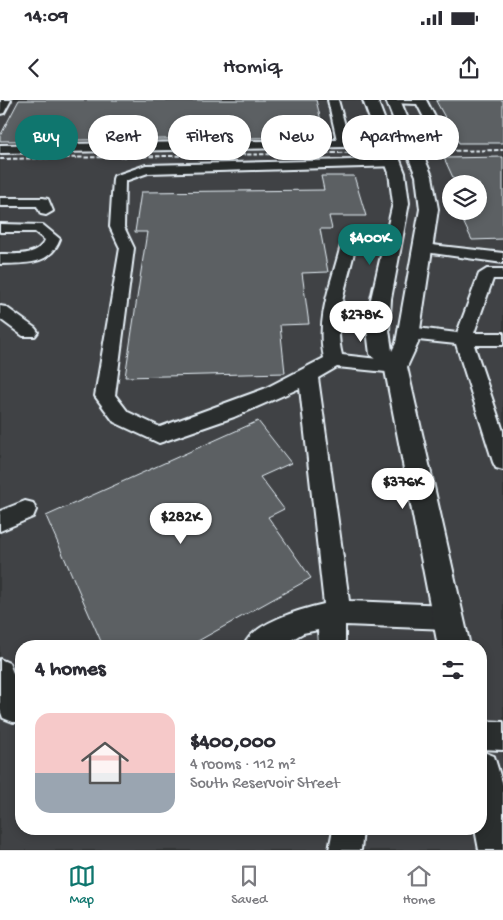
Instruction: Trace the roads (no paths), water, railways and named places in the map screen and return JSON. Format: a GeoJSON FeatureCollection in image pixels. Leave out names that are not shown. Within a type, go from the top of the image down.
{"type":"FeatureCollection","features":[{"type":"Feature","properties":{"kind":"main road"},"geometry":{"type":"LineString","coordinates":[[370,100],[394,163],[402,203],[381,299],[378,330],[381,354],[396,367]]}},
{"type":"Feature","properties":{"kind":"main road"},"geometry":{"type":"LineString","coordinates":[[393,100],[424,176],[429,209],[424,248],[408,333],[396,367],[400,396],[453,640]]}},
{"type":"Feature","properties":{"kind":"main road"},"geometry":{"type":"LineString","coordinates":[[394,242],[424,248]]}},
{"type":"Feature","properties":{"kind":"main road"},"geometry":{"type":"LineString","coordinates":[[378,330],[408,333]]}},
{"type":"Feature","properties":{"kind":"main road"},"geometry":{"type":"LineString","coordinates":[[487,796],[499,850]]}},
{"type":"Feature","properties":{"kind":"lane"},"geometry":{"type":"LineString","coordinates":[[0,110],[6,100]]}},
{"type":"Feature","properties":{"kind":"lane"},"geometry":{"type":"LineString","coordinates":[[0,149],[344,144],[333,100]]}},
{"type":"Feature","properties":{"kind":"lane"},"geometry":{"type":"LineString","coordinates":[[393,100],[421,101],[428,115]]}},
{"type":"Feature","properties":{"kind":"lane"},"geometry":{"type":"LineString","coordinates":[[394,163],[146,169],[120,179],[118,227],[127,248],[105,396],[121,417],[159,435],[218,415],[308,376],[334,360],[396,367]]}},
{"type":"Feature","properties":{"kind":"lane"},"geometry":{"type":"LineString","coordinates":[[0,202],[43,202],[46,211]]}},
{"type":"Feature","properties":{"kind":"lane"},"geometry":{"type":"LineString","coordinates":[[0,228],[38,228],[53,238],[49,249],[32,258],[0,259]]}},
{"type":"Feature","properties":{"kind":"lane"},"geometry":{"type":"LineString","coordinates":[[334,360],[328,344],[334,298],[346,262],[349,241],[358,235],[394,242]]}},
{"type":"Feature","properties":{"kind":"lane"},"geometry":{"type":"LineString","coordinates":[[424,248],[503,258]]}},
{"type":"Feature","properties":{"kind":"lane"},"geometry":{"type":"LineString","coordinates":[[503,274],[487,274],[462,339],[503,462]]}},
{"type":"Feature","properties":{"kind":"lane"},"geometry":{"type":"LineString","coordinates":[[0,311],[29,332]]}},
{"type":"Feature","properties":{"kind":"lane"},"geometry":{"type":"LineString","coordinates":[[408,333],[462,339],[503,339]]}},
{"type":"Feature","properties":{"kind":"lane"},"geometry":{"type":"LineString","coordinates":[[308,376],[338,613],[330,626],[331,640]]}},
{"type":"Feature","properties":{"kind":"lane"},"geometry":{"type":"LineString","coordinates":[[0,521],[25,510]]}},
{"type":"Feature","properties":{"kind":"lane"},"geometry":{"type":"LineString","coordinates":[[266,640],[298,622],[338,613],[448,617]]}},
{"type":"Feature","properties":{"kind":"lane"},"geometry":{"type":"LineString","coordinates":[[0,672],[13,708],[15,708]]}},
{"type":"Feature","properties":{"kind":"lane"},"geometry":{"type":"LineString","coordinates":[[487,735],[503,736]]}},
{"type":"Feature","properties":{"kind":"lane"},"geometry":{"type":"LineString","coordinates":[[345,850],[347,835]]}},
{"type":"Feature","properties":{"kind":"railway"},"geometry":{"type":"LineString","coordinates":[[0,159],[503,150]]}}]}
